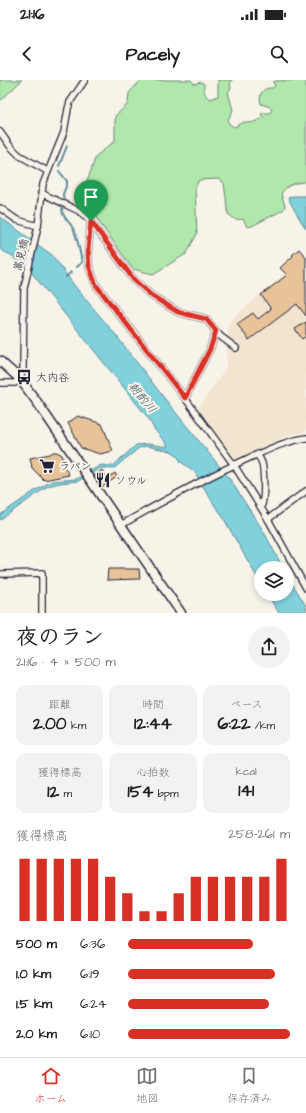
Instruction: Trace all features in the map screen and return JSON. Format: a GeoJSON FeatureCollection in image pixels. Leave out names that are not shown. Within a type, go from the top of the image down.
{"type":"FeatureCollection","features":[{"type":"Feature","properties":{"kind":"street","name":"嵩見橋"},"geometry":{"type":"LineString","coordinates":[[20,379],[23,368],[25,282],[38,226],[41,193],[47,171],[64,132],[70,102],[85,80]]}},
{"type":"Feature","properties":{"kind":"street"},"geometry":{"type":"LineString","coordinates":[[0,132],[10,146],[19,155],[47,171]]}},
{"type":"Feature","properties":{"kind":"street"},"geometry":{"type":"LineString","coordinates":[[41,193],[79,211],[91,221],[134,280],[152,296],[178,312],[206,319],[216,331],[236,348]]}},
{"type":"Feature","properties":{"kind":"street"},"geometry":{"type":"LineString","coordinates":[[0,208],[17,220],[38,226]]}},
{"type":"Feature","properties":{"kind":"street"},"geometry":{"type":"LineString","coordinates":[[91,221],[88,249],[89,266],[96,285],[185,398],[261,507],[306,588]]}},
{"type":"Feature","properties":{"kind":"street"},"geometry":{"type":"LineString","coordinates":[[185,398],[210,349],[216,331]]}},
{"type":"Feature","properties":{"kind":"street"},"geometry":{"type":"LineString","coordinates":[[0,361],[20,379],[181,613]]}},
{"type":"Feature","properties":{"kind":"street"},"geometry":{"type":"LineString","coordinates":[[0,383],[15,383],[20,379]]}},
{"type":"Feature","properties":{"kind":"street"},"geometry":{"type":"LineString","coordinates":[[121,525],[191,486],[232,466],[287,441],[306,438]]}},
{"type":"Feature","properties":{"kind":"street"},"geometry":{"type":"LineString","coordinates":[[258,455],[263,470],[263,501],[261,507]]}},
{"type":"Feature","properties":{"kind":"street"},"geometry":{"type":"LineString","coordinates":[[268,519],[306,492]]}},
{"type":"Feature","properties":{"kind":"street"},"geometry":{"type":"LineString","coordinates":[[0,574],[42,573],[42,613]]}},
{"type":"Feature","properties":{"kind":"shaded area"},"geometry":{"type":"Polygon","coordinates":[[[306,256],[306,432],[288,435],[234,460],[196,412],[226,368],[229,321],[306,256]]]}},
{"type":"Feature","properties":{"kind":"green space"},"geometry":{"type":"Polygon","coordinates":[[[0,80],[22,80],[0,101],[0,80]]]}},
{"type":"Feature","properties":{"kind":"green space"},"geometry":{"type":"Polygon","coordinates":[[[141,80],[191,80],[194,84],[201,82],[204,84],[205,95],[210,99],[218,96],[218,80],[232,80],[230,84],[231,88],[228,92],[233,110],[228,120],[229,124],[234,127],[244,122],[251,123],[260,120],[264,117],[261,115],[262,113],[269,113],[272,111],[270,107],[261,104],[260,97],[264,90],[275,86],[273,82],[306,80],[306,182],[292,185],[283,191],[281,194],[285,206],[283,210],[252,226],[247,227],[243,219],[236,220],[228,214],[224,183],[219,179],[199,180],[195,188],[197,234],[186,254],[153,274],[133,269],[100,223],[95,212],[81,199],[96,156],[115,141],[115,116],[128,104],[129,93],[141,80]]]}},
{"type":"Feature","properties":{"kind":"water"},"geometry":{"type":"Polygon","coordinates":[[[292,196],[306,196],[306,229],[288,198],[292,196]]]}},
{"type":"Feature","properties":{"kind":"water","name":"朝酌川"},"geometry":{"type":"Polygon","coordinates":[[[0,217],[52,255],[77,289],[115,334],[168,403],[229,478],[264,532],[279,561],[254,561],[254,572],[220,512],[194,471],[181,462],[177,455],[171,451],[146,446],[139,448],[113,469],[101,468],[78,481],[48,486],[0,520],[0,515],[36,490],[52,481],[76,479],[101,465],[113,466],[136,445],[148,444],[168,447],[154,429],[149,419],[31,272],[33,266],[19,263],[0,249],[0,217]]]}},
{"type":"Feature","properties":{"kind":"water"},"geometry":{"type":"Polygon","coordinates":[[[294,586],[306,606],[306,613],[279,613],[271,601],[294,601],[294,586]]]}},
{"type":"Feature","properties":{"kind":"building"},"geometry":{"type":"Polygon","coordinates":[[[299,249],[306,257],[306,316],[297,304],[249,340],[237,324],[253,313],[258,319],[271,309],[261,295],[287,275],[280,268],[299,249]]]}},
{"type":"Feature","properties":{"kind":"building"},"geometry":{"type":"Polygon","coordinates":[[[306,322],[306,336],[302,339],[295,329],[306,322]]]}},
{"type":"Feature","properties":{"kind":"building"},"geometry":{"type":"Polygon","coordinates":[[[78,416],[102,424],[113,451],[100,454],[81,448],[68,423],[78,416]]]}},
{"type":"Feature","properties":{"kind":"building","name":"ラパン"},"geometry":{"type":"Polygon","coordinates":[[[57,452],[62,455],[62,463],[69,475],[44,480],[32,468],[30,458],[57,452]]]}},
{"type":"Feature","properties":{"kind":"building","name":"ソウル"},"geometry":{"type":"Polygon","coordinates":[[[102,470],[107,478],[115,473],[117,477],[102,487],[94,476],[102,470]]]}},
{"type":"Feature","properties":{"kind":"building"},"geometry":{"type":"Polygon","coordinates":[[[108,569],[139,569],[140,579],[107,580],[108,569]]]}},
{"type":"Feature","properties":{"kind":"waterway"},"geometry":{"type":"LineString","coordinates":[[59,166],[67,146]]}},
{"type":"Feature","properties":{"kind":"waterway"},"geometry":{"type":"LineString","coordinates":[[59,171],[67,181],[63,194],[64,202]]}},
{"type":"Feature","properties":{"kind":"waterway"},"geometry":{"type":"LineString","coordinates":[[63,206],[62,212],[71,225],[78,243],[82,262],[77,267]]}},
{"type":"Feature","properties":{"kind":"waterway"},"geometry":{"type":"LineString","coordinates":[[66,277],[71,272]]}},
{"type":"Feature","properties":{"kind":"place","name":"大内谷"},"geometry":{"type":"Point","coordinates":[24,377]}},
{"type":"Feature","properties":{"kind":"place","name":"ラパン"},"geometry":{"type":"Point","coordinates":[47,466]}},
{"type":"Feature","properties":{"kind":"place","name":"ソウル"},"geometry":{"type":"Point","coordinates":[103,480]}},
{"type":"Feature","properties":{"kind":"route"},"geometry":{"type":"LineString","coordinates":[[91,221],[112,252],[134,280],[152,296],[178,312],[206,319],[216,331],[210,349],[185,398],[96,285],[89,266],[88,249],[91,221]]}}]}
